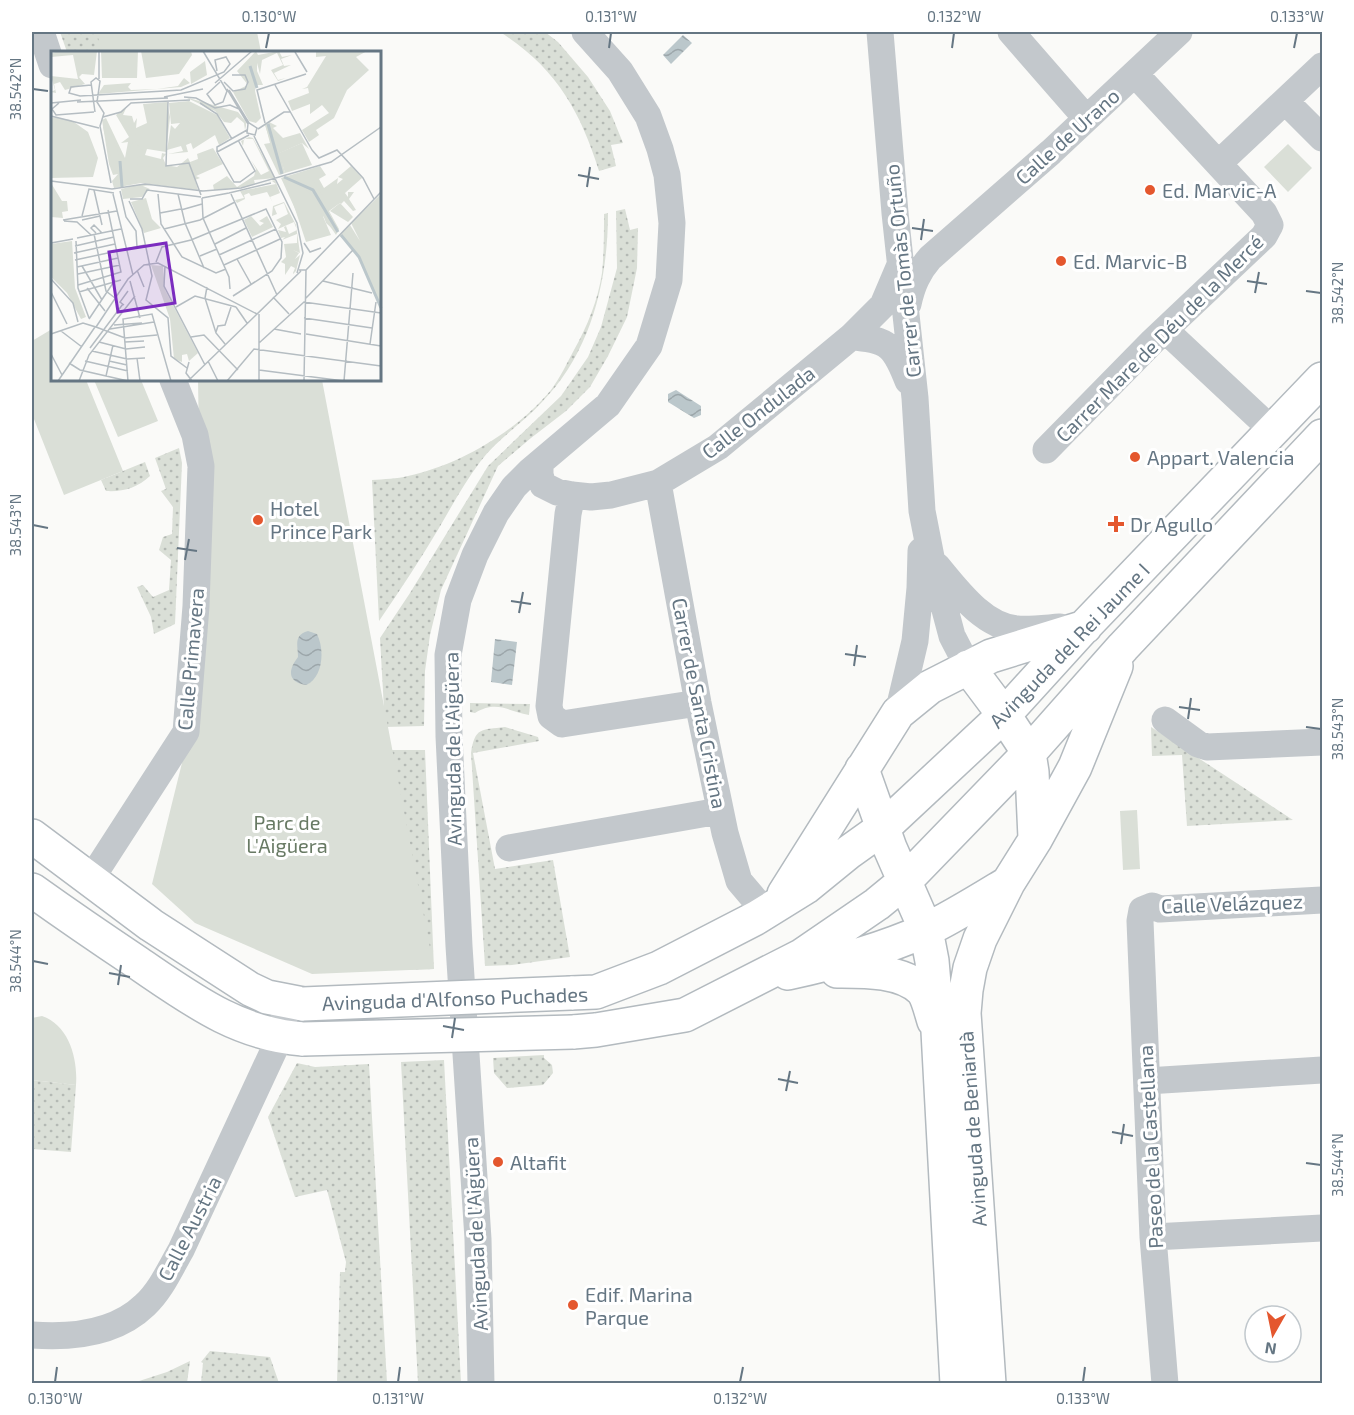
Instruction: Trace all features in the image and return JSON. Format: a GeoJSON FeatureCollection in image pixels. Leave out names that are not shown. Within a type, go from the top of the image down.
{"type":"FeatureCollection","features":[{"type":"Feature","properties":{"kind":"main road","name":"Avinguda del Rei Jaume I"},"geometry":{"type":"LineString","coordinates":[[884,827],[1004,715],[1085,626],[1323,379]]}},
{"type":"Feature","properties":{"kind":"main road","name":"Avinguda del Rei Jaume I"},"geometry":{"type":"LineString","coordinates":[[905,880],[1029,753],[1122,647],[1323,436]]}},
{"type":"Feature","properties":{"kind":"main road"},"geometry":{"type":"LineString","coordinates":[[772,908],[898,713],[930,687],[991,656],[1085,626]]}},
{"type":"Feature","properties":{"kind":"main road","name":"Avinguda de Beniardà"},"geometry":{"type":"LineString","coordinates":[[988,1383],[964,1013],[966,990],[984,931],[1008,883],[1035,840],[1075,766],[1098,713],[1122,647]]}},
{"type":"Feature","properties":{"kind":"main road"},"geometry":{"type":"LineString","coordinates":[[968,667],[1029,753],[1035,840]]}},
{"type":"Feature","properties":{"kind":"main road"},"geometry":{"type":"LineString","coordinates":[[898,713],[950,696],[979,699],[1004,715]]}},
{"type":"Feature","properties":{"kind":"main road","name":"Avinguda de Beniardà"},"geometry":{"type":"LineString","coordinates":[[862,769],[890,848],[926,930],[932,961],[938,1031],[957,1383]]}},
{"type":"Feature","properties":{"kind":"main road","name":"Avinguda d'Alfonso Puchades"},"geometry":{"type":"LineString","coordinates":[[32,836],[152,925],[250,989],[267,997],[295,1003],[596,992],[659,968],[772,908],[806,887],[884,827]]}},
{"type":"Feature","properties":{"kind":"main road"},"geometry":{"type":"LineString","coordinates":[[32,878],[91,879]]}},
{"type":"Feature","properties":{"kind":"main road","name":"Avinguda d'Alfonso Puchades"},"geometry":{"type":"LineString","coordinates":[[32,890],[168,984],[209,1009],[244,1026],[292,1038],[573,1032],[685,1015],[801,956],[877,904],[905,880]]}},
{"type":"Feature","properties":{"kind":"main road"},"geometry":{"type":"LineString","coordinates":[[757,980],[856,956],[926,930],[1008,883]]}},
{"type":"Feature","properties":{"kind":"main road"},"geometry":{"type":"LineString","coordinates":[[798,971],[875,971],[902,979],[922,991],[938,1031]]}},
{"type":"Feature","properties":{"kind":"street"},"geometry":{"type":"LineString","coordinates":[[41,32],[51,62]]}},
{"type":"Feature","properties":{"kind":"street","name":"Avinguda de l'Aigüera"},"geometry":{"type":"LineString","coordinates":[[482,1383],[478,1239],[448,736],[448,655],[459,600],[475,555],[496,513],[514,488],[608,405],[649,346],[669,280],[672,223],[667,174],[660,149],[648,116],[620,71],[585,32]]}},
{"type":"Feature","properties":{"kind":"street","name":"Carrer de Tomàs Ortuño"},"geometry":{"type":"LineString","coordinates":[[880,32],[895,213],[915,398],[922,511],[920,588],[915,641],[898,713]]}},
{"type":"Feature","properties":{"kind":"street"},"geometry":{"type":"LineString","coordinates":[[1011,32],[1086,118]]}},
{"type":"Feature","properties":{"kind":"street","name":"Calle de Urano"},"geometry":{"type":"LineString","coordinates":[[906,310],[918,272],[930,258],[1179,32]]}},
{"type":"Feature","properties":{"kind":"street"},"geometry":{"type":"LineString","coordinates":[[1135,74],[1219,163],[1323,66]]}},
{"type":"Feature","properties":{"kind":"street"},"geometry":{"type":"LineString","coordinates":[[1286,102],[1323,138]]}},
{"type":"Feature","properties":{"kind":"street","name":"Carrer Mare de Déu de la Mercé"},"geometry":{"type":"LineString","coordinates":[[1046,450],[1165,330],[1264,236],[1270,225],[1264,213],[1219,163]]}},
{"type":"Feature","properties":{"kind":"street"},"geometry":{"type":"LineString","coordinates":[[895,213],[901,228],[913,241],[929,245],[953,238]]}},
{"type":"Feature","properties":{"kind":"street","name":"Calle Ondulada"},"geometry":{"type":"LineString","coordinates":[[540,463],[543,485],[557,492],[572,495],[591,497],[611,495],[658,483],[718,447],[851,337],[883,305],[900,262]]}},
{"type":"Feature","properties":{"kind":"street"},"geometry":{"type":"LineString","coordinates":[[1165,330],[1273,431]]}},
{"type":"Feature","properties":{"kind":"street"},"geometry":{"type":"LineString","coordinates":[[851,337],[866,338],[888,344],[897,356],[915,398]]}},
{"type":"Feature","properties":{"kind":"street","name":"Calle Primavera"},"geometry":{"type":"LineString","coordinates":[[91,879],[186,732],[196,606],[201,466],[195,435],[173,381]]}},
{"type":"Feature","properties":{"kind":"street","name":"Carrer de Santa Cristina"},"geometry":{"type":"LineString","coordinates":[[658,483],[719,811],[739,881],[756,901],[772,908]]}},
{"type":"Feature","properties":{"kind":"street"},"geometry":{"type":"LineString","coordinates":[[572,495],[568,514],[549,706],[551,716],[562,724],[698,703]]}},
{"type":"Feature","properties":{"kind":"street","name":"Carrer de Tomàs Ortuño"},"geometry":{"type":"LineString","coordinates":[[922,511],[931,558],[952,636],[968,667]]}},
{"type":"Feature","properties":{"kind":"street"},"geometry":{"type":"LineString","coordinates":[[931,558],[958,591],[992,621],[1016,629],[1085,626]]}},
{"type":"Feature","properties":{"kind":"street"},"geometry":{"type":"LineString","coordinates":[[1165,720],[1198,744],[1207,747],[1317,736]]}},
{"type":"Feature","properties":{"kind":"street"},"geometry":{"type":"LineString","coordinates":[[509,848],[719,811]]}},
{"type":"Feature","properties":{"kind":"street","name":"Calle Velázquez"},"geometry":{"type":"LineString","coordinates":[[1142,910],[1152,906],[1160,909],[1323,900]]}},
{"type":"Feature","properties":{"kind":"street","name":"Paseo de la Castellana"},"geometry":{"type":"LineString","coordinates":[[1142,910],[1140,921],[1154,1237],[1165,1383]]}},
{"type":"Feature","properties":{"kind":"street","name":"Calle Austria"},"geometry":{"type":"LineString","coordinates":[[32,1335],[55,1337],[92,1333],[123,1322],[146,1305],[181,1250],[292,1038],[295,1003]]}},
{"type":"Feature","properties":{"kind":"street"},"geometry":{"type":"LineString","coordinates":[[1147,1081],[1323,1070]]}},
{"type":"Feature","properties":{"kind":"street"},"geometry":{"type":"LineString","coordinates":[[1154,1237],[1323,1228]]}},
{"type":"Feature","properties":{"kind":"green space"},"geometry":{"type":"Polygon","coordinates":[[[60,32],[212,32],[178,51],[67,51],[60,32]]]}},
{"type":"Feature","properties":{"kind":"green space"},"geometry":{"type":"Polygon","coordinates":[[[96,32],[257,32],[261,51],[103,51],[96,32]]]}},
{"type":"Feature","properties":{"kind":"green space"},"geometry":{"type":"Polygon","coordinates":[[[500,32],[545,32],[558,42],[588,77],[610,111],[623,143],[611,145],[616,166],[599,171],[583,128],[563,92],[536,60],[500,32]]]}},
{"type":"Feature","properties":{"kind":"green space"},"geometry":{"type":"Polygon","coordinates":[[[1288,144],[1312,168],[1288,192],[1264,167],[1288,144]]]}},
{"type":"Feature","properties":{"kind":"green space"},"geometry":{"type":"Polygon","coordinates":[[[625,209],[630,230],[638,228],[637,268],[627,317],[590,387],[566,411],[498,466],[441,590],[430,635],[425,671],[424,726],[385,727],[380,638],[488,466],[561,396],[588,357],[601,327],[617,268],[616,211],[625,209]]]}},
{"type":"Feature","properties":{"kind":"green space"},"geometry":{"type":"Polygon","coordinates":[[[608,213],[605,264],[600,290],[584,338],[573,361],[542,402],[480,462],[379,621],[372,480],[399,478],[428,471],[467,455],[522,419],[551,390],[579,341],[595,303],[602,273],[604,214],[608,213]]]}},
{"type":"Feature","properties":{"kind":"green space"},"geometry":{"type":"Polygon","coordinates":[[[51,330],[51,381],[86,381],[123,471],[64,495],[32,414],[32,341],[51,330]]]}},
{"type":"Feature","properties":{"kind":"green space"},"geometry":{"type":"Polygon","coordinates":[[[94,381],[141,381],[158,421],[118,437],[94,381]]]}},
{"type":"Feature","properties":{"kind":"green space","name":"Parc de L'Aigüera"},"geometry":{"type":"Polygon","coordinates":[[[198,381],[322,381],[434,969],[312,974],[195,923],[152,884],[203,678],[198,381]]]}},
{"type":"Feature","properties":{"kind":"green space"},"geometry":{"type":"Polygon","coordinates":[[[179,448],[182,463],[175,624],[154,634],[151,617],[137,587],[143,585],[153,597],[169,590],[171,560],[159,550],[163,537],[172,534],[173,507],[161,491],[166,489],[155,458],[179,448]]]}},
{"type":"Feature","properties":{"kind":"green space"},"geometry":{"type":"Polygon","coordinates":[[[145,462],[150,476],[140,484],[118,491],[106,491],[101,480],[145,462]]]}},
{"type":"Feature","properties":{"kind":"green space"},"geometry":{"type":"Polygon","coordinates":[[[470,703],[530,704],[529,715],[496,707],[475,713],[470,712],[470,703]]]}},
{"type":"Feature","properties":{"kind":"green space"},"geometry":{"type":"Polygon","coordinates":[[[505,727],[538,737],[539,741],[473,753],[495,869],[553,860],[570,957],[512,965],[485,966],[471,753],[475,738],[480,731],[505,727]]]}},
{"type":"Feature","properties":{"kind":"green space"},"geometry":{"type":"Polygon","coordinates":[[[1151,727],[1293,820],[1187,826],[1182,755],[1152,756],[1151,727]]]}},
{"type":"Feature","properties":{"kind":"green space"},"geometry":{"type":"Polygon","coordinates":[[[385,750],[425,750],[434,969],[397,970],[385,750]]]}},
{"type":"Feature","properties":{"kind":"green space"},"geometry":{"type":"Polygon","coordinates":[[[1137,810],[1140,869],[1123,870],[1120,811],[1137,810]]]}},
{"type":"Feature","properties":{"kind":"green space"},"geometry":{"type":"Polygon","coordinates":[[[42,1016],[59,1027],[70,1044],[75,1065],[76,1085],[32,1080],[32,1018],[42,1016]]]}},
{"type":"Feature","properties":{"kind":"green space"},"geometry":{"type":"Polygon","coordinates":[[[544,1055],[544,1058],[552,1065],[553,1073],[543,1085],[507,1088],[494,1073],[493,1058],[544,1055]]]}},
{"type":"Feature","properties":{"kind":"green space"},"geometry":{"type":"Polygon","coordinates":[[[444,1060],[461,1383],[418,1383],[401,1062],[444,1060]]]}},
{"type":"Feature","properties":{"kind":"green space"},"geometry":{"type":"Polygon","coordinates":[[[297,1063],[315,1067],[369,1064],[387,1383],[337,1383],[340,1272],[345,1272],[346,1262],[327,1190],[295,1197],[268,1117],[297,1063]]]}},
{"type":"Feature","properties":{"kind":"green space"},"geometry":{"type":"Polygon","coordinates":[[[32,1080],[76,1085],[71,1152],[32,1149],[32,1080]]]}},
{"type":"Feature","properties":{"kind":"green space"},"geometry":{"type":"Polygon","coordinates":[[[210,1351],[270,1357],[279,1383],[201,1383],[203,1363],[201,1362],[210,1351]]]}},
{"type":"Feature","properties":{"kind":"green space"},"geometry":{"type":"Polygon","coordinates":[[[190,1361],[187,1383],[133,1383],[167,1372],[190,1361]]]}},
{"type":"Feature","properties":{"kind":"water"},"geometry":{"type":"Polygon","coordinates":[[[683,35],[692,43],[671,64],[663,55],[683,35]]]}},
{"type":"Feature","properties":{"kind":"water"},"geometry":{"type":"Polygon","coordinates":[[[676,390],[701,406],[701,415],[694,418],[668,402],[668,394],[676,390]]]}},
{"type":"Feature","properties":{"kind":"water"},"geometry":{"type":"Polygon","coordinates":[[[308,631],[317,634],[322,655],[316,676],[306,685],[295,681],[291,671],[298,657],[298,638],[308,631]]]}},
{"type":"Feature","properties":{"kind":"water"},"geometry":{"type":"Polygon","coordinates":[[[495,639],[517,642],[512,685],[491,682],[495,639]]]}},
{"type":"Feature","properties":{"kind":"place","name":"Ed. Marvic-A"},"geometry":{"type":"Point","coordinates":[1150,190]}},
{"type":"Feature","properties":{"kind":"place","name":"Ed. Marvic-B"},"geometry":{"type":"Point","coordinates":[1061,261]}},
{"type":"Feature","properties":{"kind":"place","name":"Appart. Valencia"},"geometry":{"type":"Point","coordinates":[1135,457]}},
{"type":"Feature","properties":{"kind":"place","name":"Hotel Prince Park"},"geometry":{"type":"Point","coordinates":[258,520]}},
{"type":"Feature","properties":{"kind":"place","name":"Dr Agullo"},"geometry":{"type":"Point","coordinates":[1116,524]}},
{"type":"Feature","properties":{"kind":"place","name":"Altafit"},"geometry":{"type":"Point","coordinates":[498,1162]}},
{"type":"Feature","properties":{"kind":"place","name":"Edif. Marina Parque"},"geometry":{"type":"Point","coordinates":[573,1305]}}]}
